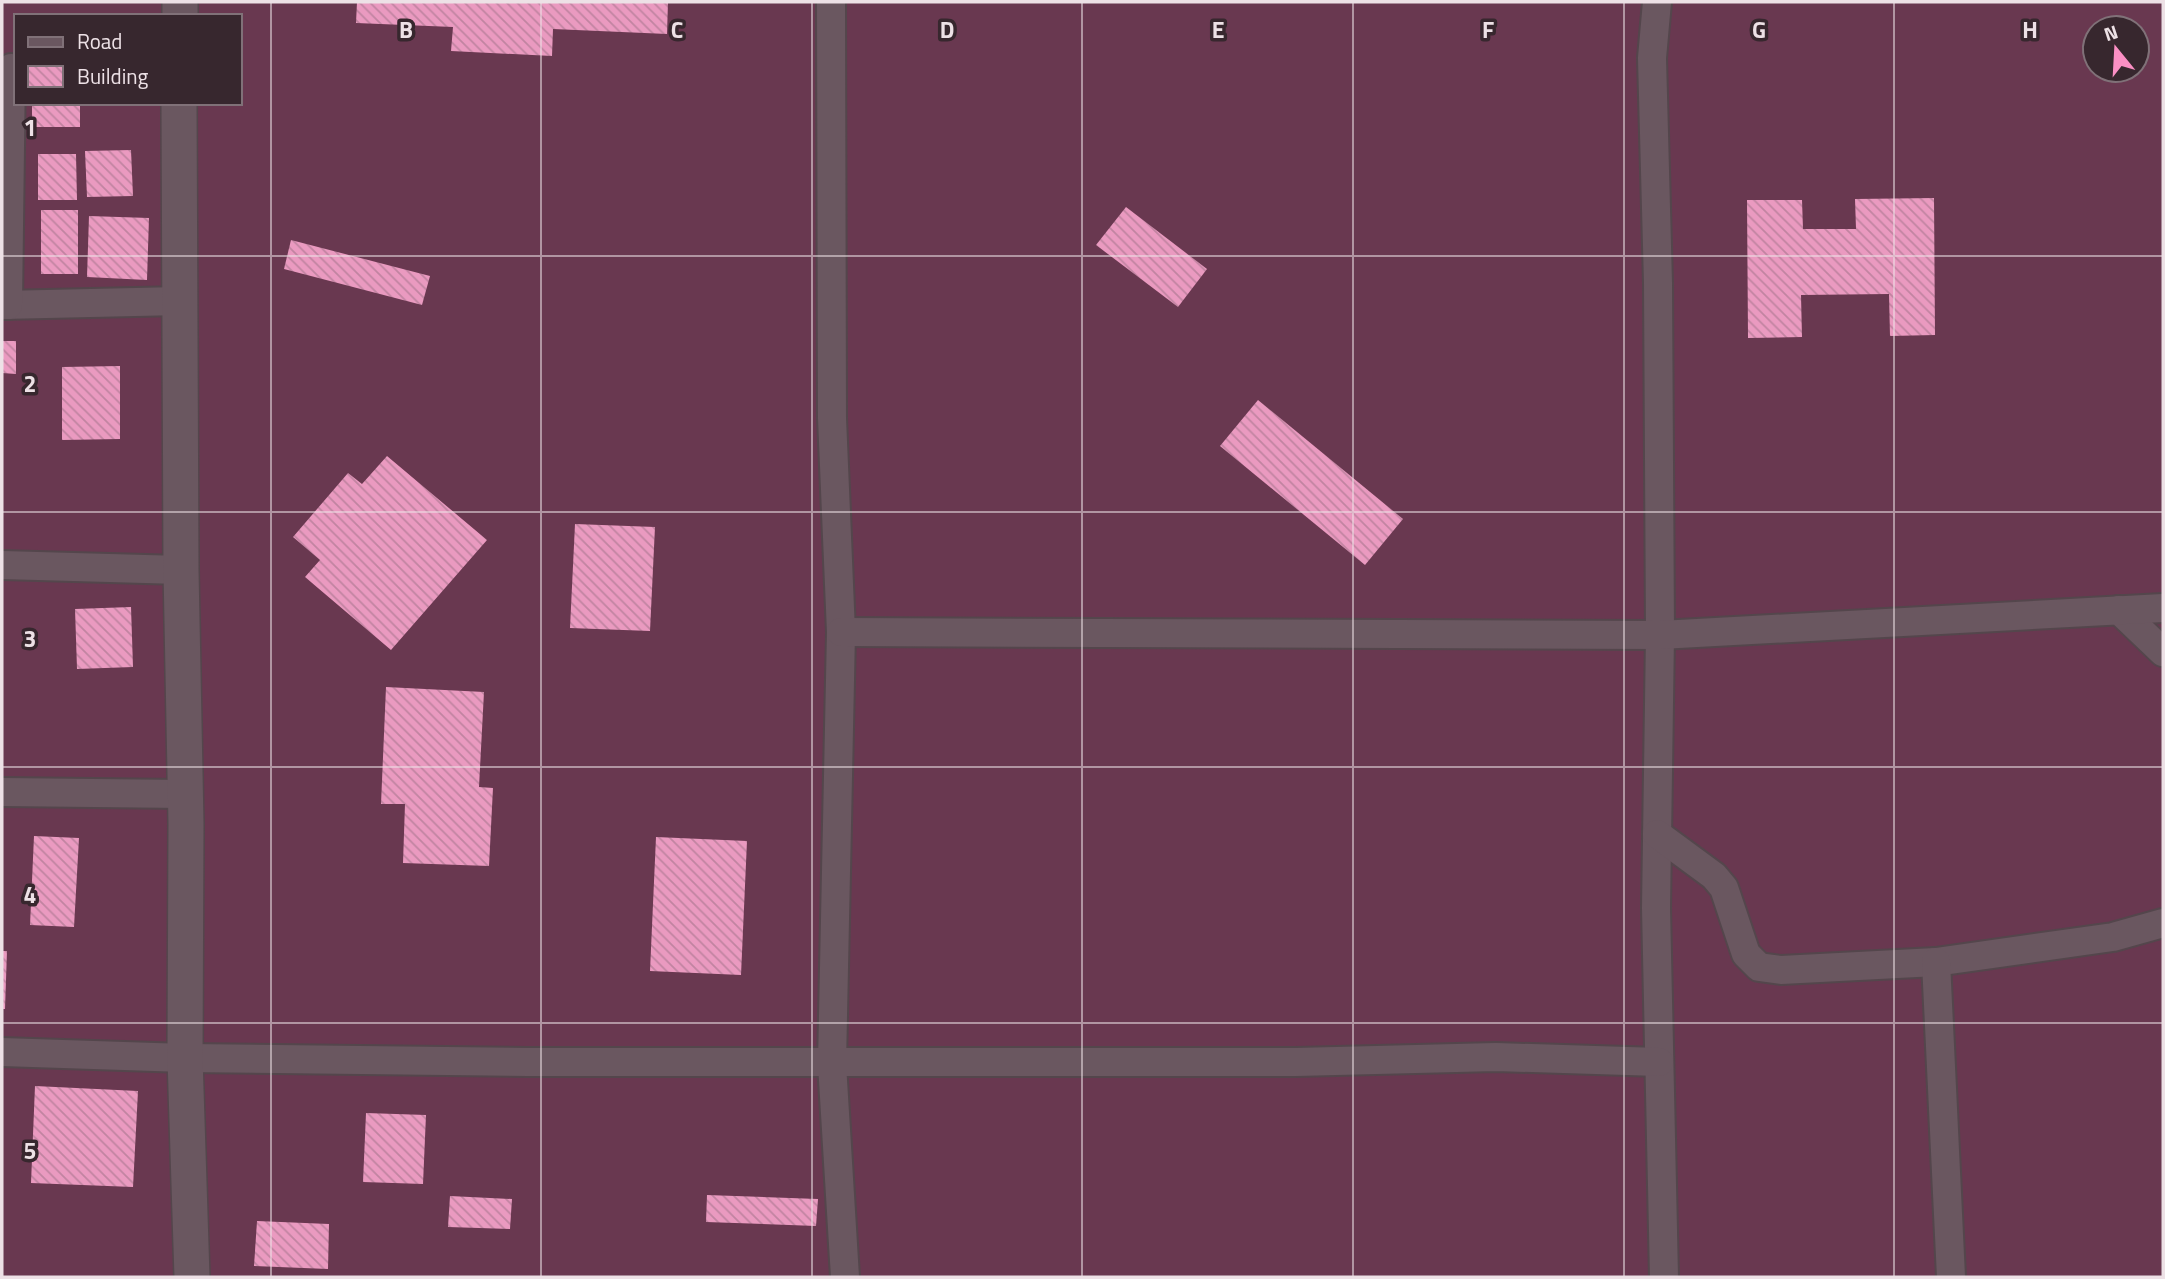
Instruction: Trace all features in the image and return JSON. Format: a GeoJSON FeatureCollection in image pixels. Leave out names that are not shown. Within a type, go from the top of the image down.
{"type":"FeatureCollection","features":[{"type":"Feature","properties":{"kind":"street"},"geometry":{"type":"LineString","coordinates":[[831,2],[832,418],[841,632],[832,1063],[845,1277]]}},
{"type":"Feature","properties":{"kind":"street"},"geometry":{"type":"LineString","coordinates":[[1657,2],[1652,58],[1658,283],[1660,635],[1657,834],[1664,1277]]}},
{"type":"Feature","properties":{"kind":"street"},"geometry":{"type":"LineString","coordinates":[[10,68],[5,305],[180,301]]}},
{"type":"Feature","properties":{"kind":"street"},"geometry":{"type":"LineString","coordinates":[[179,105],[185,1058],[192,1277]]}},
{"type":"Feature","properties":{"kind":"street"},"geometry":{"type":"LineString","coordinates":[[2,565],[181,570]]}},
{"type":"Feature","properties":{"kind":"street"},"geometry":{"type":"LineString","coordinates":[[841,632],[1660,635],[2163,608]]}},
{"type":"Feature","properties":{"kind":"street"},"geometry":{"type":"LineString","coordinates":[[2119,610],[2163,652]]}},
{"type":"Feature","properties":{"kind":"street"},"geometry":{"type":"LineString","coordinates":[[2,792],[185,794]]}},
{"type":"Feature","properties":{"kind":"street"},"geometry":{"type":"LineString","coordinates":[[1657,834],[1714,876],[1724,888],[1746,954],[1759,967],[1780,970],[1936,962],[2113,937],[2163,923]]}},
{"type":"Feature","properties":{"kind":"street"},"geometry":{"type":"LineString","coordinates":[[1936,962],[1951,1277]]}},
{"type":"Feature","properties":{"kind":"street"},"geometry":{"type":"LineString","coordinates":[[2,1052],[185,1058],[832,1063],[1011,1060],[1296,1062],[1496,1057],[1659,1062]]}},
{"type":"Feature","properties":{"kind":"shaded area"},"geometry":{"type":"Polygon","coordinates":[[[2,2],[2163,2],[2163,1277],[2,1277],[2,2]]]}},
{"type":"Feature","properties":{"kind":"building"},"geometry":{"type":"Polygon","coordinates":[[[357,2],[668,2],[667,34],[553,29],[552,56],[451,51],[453,27],[356,23],[357,2]]]}},
{"type":"Feature","properties":{"kind":"building"},"geometry":{"type":"Polygon","coordinates":[[[32,105],[80,105],[80,127],[32,127],[32,105]]]}},
{"type":"Feature","properties":{"kind":"building"},"geometry":{"type":"Polygon","coordinates":[[[131,150],[133,196],[87,197],[85,151],[131,150]]]}},
{"type":"Feature","properties":{"kind":"building"},"geometry":{"type":"Polygon","coordinates":[[[38,154],[76,154],[77,200],[38,200],[38,154]]]}},
{"type":"Feature","properties":{"kind":"building"},"geometry":{"type":"Polygon","coordinates":[[[1934,198],[1935,335],[1890,336],[1889,294],[1801,295],[1802,337],[1748,338],[1747,200],[1802,200],[1803,229],[1856,229],[1855,199],[1934,198]]]}},
{"type":"Feature","properties":{"kind":"building"},"geometry":{"type":"Polygon","coordinates":[[[1126,207],[1207,269],[1178,307],[1096,245],[1126,207]]]}},
{"type":"Feature","properties":{"kind":"building"},"geometry":{"type":"Polygon","coordinates":[[[41,210],[78,210],[78,274],[41,274],[41,210]]]}},
{"type":"Feature","properties":{"kind":"building"},"geometry":{"type":"Polygon","coordinates":[[[89,216],[149,218],[147,280],[87,277],[89,216]]]}},
{"type":"Feature","properties":{"kind":"building"},"geometry":{"type":"Polygon","coordinates":[[[291,240],[430,276],[422,305],[284,269],[291,240]]]}},
{"type":"Feature","properties":{"kind":"building"},"geometry":{"type":"Polygon","coordinates":[[[2,341],[16,341],[16,374],[2,373],[2,341]]]}},
{"type":"Feature","properties":{"kind":"building"},"geometry":{"type":"Polygon","coordinates":[[[120,366],[120,439],[62,440],[62,367],[120,366]]]}},
{"type":"Feature","properties":{"kind":"building"},"geometry":{"type":"Polygon","coordinates":[[[1258,400],[1403,519],[1365,565],[1220,446],[1258,400]]]}},
{"type":"Feature","properties":{"kind":"building"},"geometry":{"type":"Polygon","coordinates":[[[387,456],[487,540],[391,650],[305,577],[320,560],[293,537],[348,473],[362,484],[387,456]]]}},
{"type":"Feature","properties":{"kind":"building"},"geometry":{"type":"Polygon","coordinates":[[[575,524],[655,527],[650,631],[570,628],[575,524]]]}},
{"type":"Feature","properties":{"kind":"building"},"geometry":{"type":"Polygon","coordinates":[[[131,607],[133,667],[77,669],[75,609],[131,607]]]}},
{"type":"Feature","properties":{"kind":"building"},"geometry":{"type":"Polygon","coordinates":[[[386,687],[484,692],[479,787],[493,788],[489,866],[403,863],[405,804],[381,804],[386,687]]]}},
{"type":"Feature","properties":{"kind":"building"},"geometry":{"type":"Polygon","coordinates":[[[34,836],[79,838],[74,927],[30,925],[34,836]]]}},
{"type":"Feature","properties":{"kind":"building"},"geometry":{"type":"Polygon","coordinates":[[[656,837],[747,841],[741,975],[650,971],[656,837]]]}},
{"type":"Feature","properties":{"kind":"building"},"geometry":{"type":"Polygon","coordinates":[[[2,951],[7,951],[5,1009],[2,1009],[2,951]]]}},
{"type":"Feature","properties":{"kind":"building"},"geometry":{"type":"Polygon","coordinates":[[[35,1086],[138,1091],[133,1187],[31,1183],[35,1086]]]}},
{"type":"Feature","properties":{"kind":"building"},"geometry":{"type":"Polygon","coordinates":[[[366,1113],[426,1115],[423,1184],[363,1182],[366,1113]]]}},
{"type":"Feature","properties":{"kind":"building"},"geometry":{"type":"Polygon","coordinates":[[[707,1195],[818,1199],[816,1226],[706,1222],[707,1195]]]}},
{"type":"Feature","properties":{"kind":"building"},"geometry":{"type":"Polygon","coordinates":[[[450,1196],[512,1199],[510,1229],[448,1227],[450,1196]]]}},
{"type":"Feature","properties":{"kind":"building"},"geometry":{"type":"Polygon","coordinates":[[[257,1221],[329,1224],[328,1269],[254,1266],[257,1221]]]}}]}
